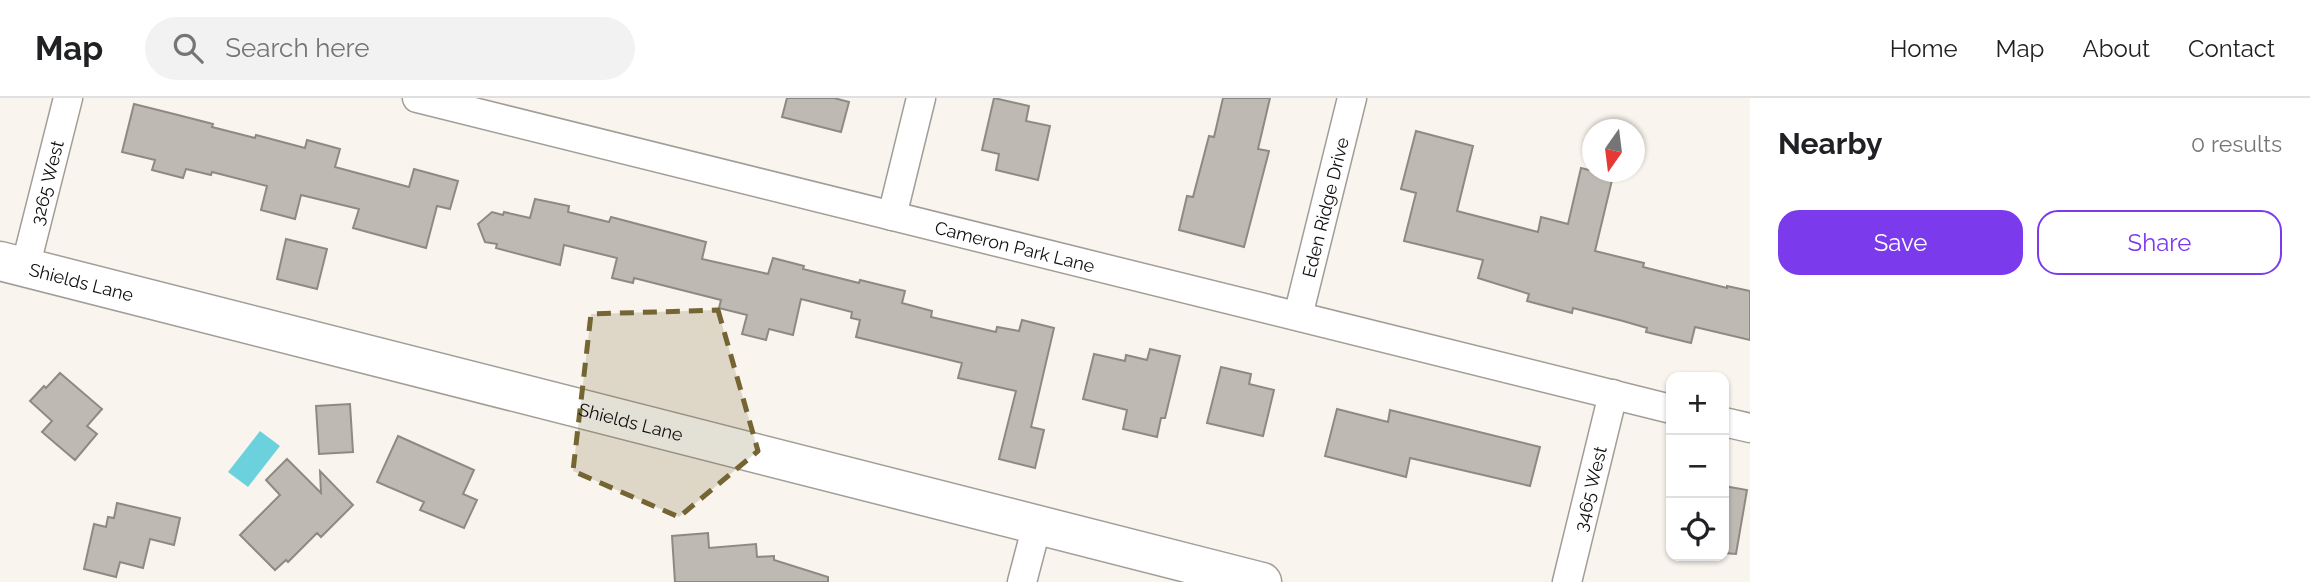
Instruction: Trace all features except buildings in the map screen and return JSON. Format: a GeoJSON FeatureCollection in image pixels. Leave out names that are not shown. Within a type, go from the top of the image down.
{"type":"FeatureCollection","features":[{"type":"Feature","properties":{"kind":"main road","name":"Shields Lane"},"geometry":{"type":"LineString","coordinates":[[12,265],[1262,582]]}},
{"type":"Feature","properties":{"kind":"street","name":"3265 West"},"geometry":{"type":"LineString","coordinates":[[12,265],[68,98]]}},
{"type":"Feature","properties":{"kind":"street","name":"Cameron Park Lane"},"geometry":{"type":"LineString","coordinates":[[417,98],[492,107],[892,216],[1666,408]]}},
{"type":"Feature","properties":{"kind":"street"},"geometry":{"type":"LineString","coordinates":[[892,216],[921,98]]}},
{"type":"Feature","properties":{"kind":"street","name":"Eden Ridge Drive"},"geometry":{"type":"LineString","coordinates":[[1298,316],[1352,98]]}},
{"type":"Feature","properties":{"kind":"street","name":"3465 West"},"geometry":{"type":"LineString","coordinates":[[1567,582],[1613,394]]}},
{"type":"Feature","properties":{"kind":"street"},"geometry":{"type":"LineString","coordinates":[[1729,423],[1750,428]]}},
{"type":"Feature","properties":{"kind":"street"},"geometry":{"type":"LineString","coordinates":[[1022,582],[1037,525]]}},
{"type":"Feature","properties":{"kind":"highlighted area"},"geometry":{"type":"Polygon","coordinates":[[[718,310],[758,451],[679,517],[573,471],[591,314],[718,310]]]}},
{"type":"Feature","properties":{"kind":"water"},"geometry":{"type":"Polygon","coordinates":[[[260,431],[280,446],[248,487],[228,472],[260,431]]]}}]}
